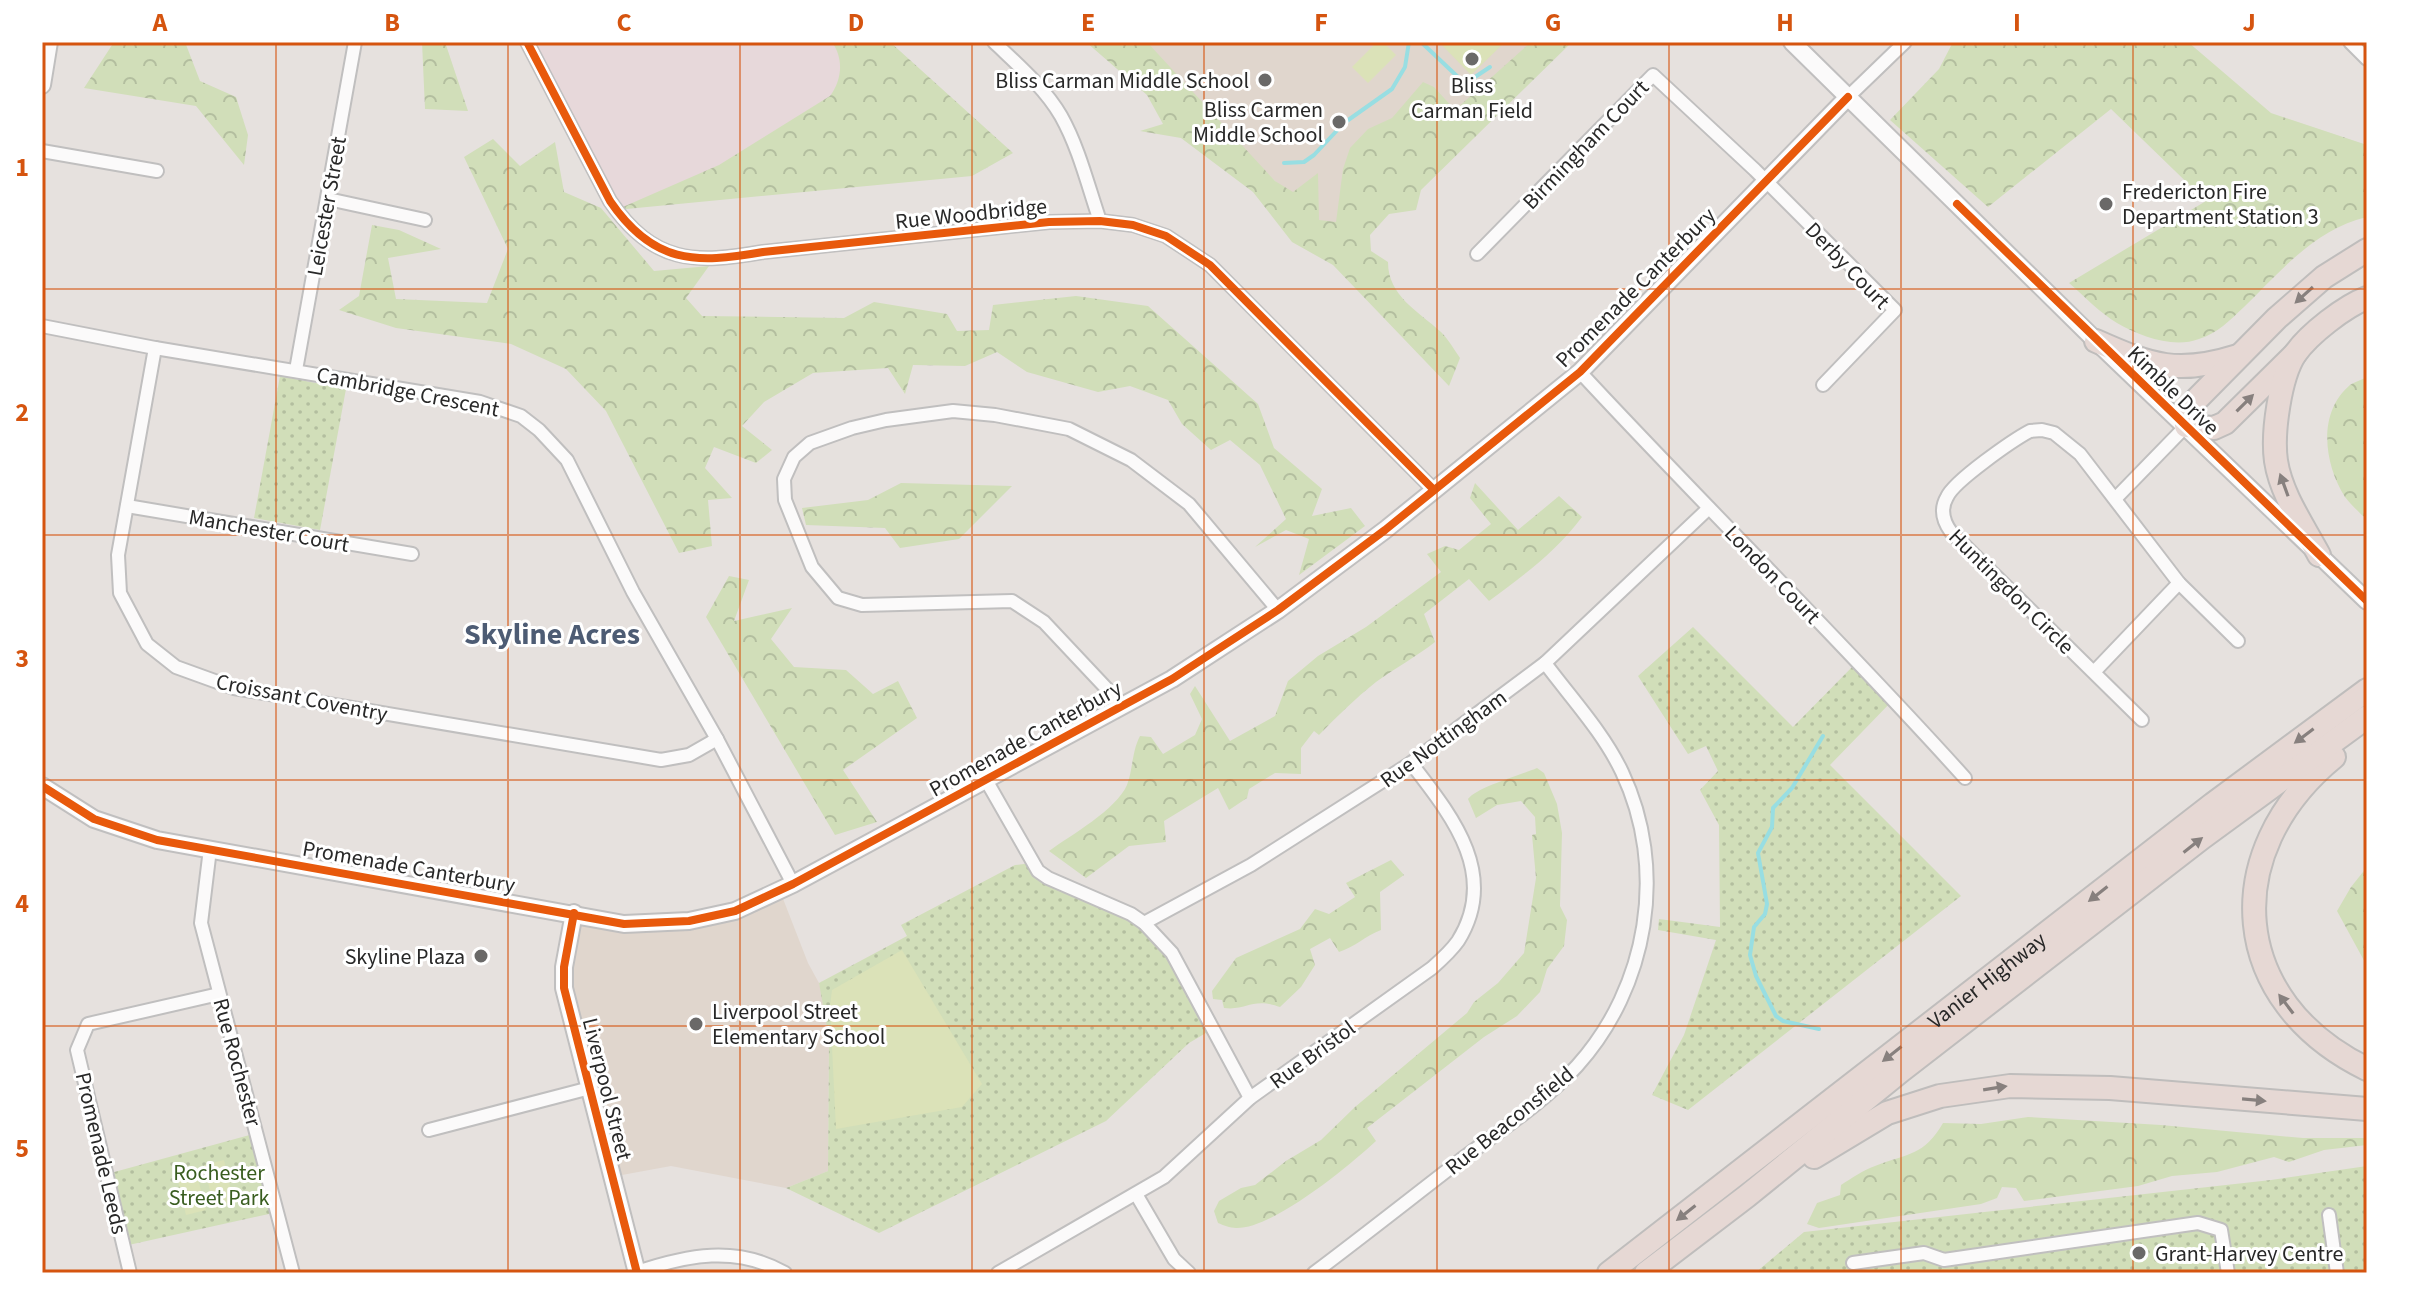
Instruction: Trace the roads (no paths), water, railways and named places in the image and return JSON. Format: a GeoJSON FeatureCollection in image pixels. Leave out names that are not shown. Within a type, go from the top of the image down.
{"type":"FeatureCollection","features":[{"type":"Feature","properties":{"kind":"highway"},"geometry":{"type":"LineString","coordinates":[[2367,250],[2324,277],[2277,318],[2195,401],[2186,426],[2214,428],[2225,423],[2334,316],[2367,298]]}},
{"type":"Feature","properties":{"kind":"highway"},"geometry":{"type":"LineString","coordinates":[[2096,341],[2136,359],[2161,366],[2187,368],[2243,355]]}},
{"type":"Feature","properties":{"kind":"highway"},"geometry":{"type":"LineString","coordinates":[[2295,354],[2278,401],[2274,433],[2276,462],[2285,491],[2319,555]]}},
{"type":"Feature","properties":{"kind":"highway","name":"Vanier Highway"},"geometry":{"type":"LineString","coordinates":[[1609,1273],[2213,804],[2367,690]]}},
{"type":"Feature","properties":{"kind":"highway","name":"Vanier Highway"},"geometry":{"type":"LineString","coordinates":[[1646,1273],[2203,837],[2367,717]]}},
{"type":"Feature","properties":{"kind":"highway"},"geometry":{"type":"LineString","coordinates":[[2367,730],[2318,770],[2291,803],[2266,843],[2253,895],[2257,942],[2271,985],[2303,1027],[2339,1056],[2367,1069]]}},
{"type":"Feature","properties":{"kind":"highway"},"geometry":{"type":"LineString","coordinates":[[1747,1196],[1887,1113],[1940,1096],[2010,1086],[2110,1088],[2367,1109]]}},
{"type":"Feature","properties":{"kind":"street"},"geometry":{"type":"LineString","coordinates":[[42,85],[49,42]]}},
{"type":"Feature","properties":{"kind":"street","name":"Leicester Street"},"geometry":{"type":"LineString","coordinates":[[296,370],[355,42]]}},
{"type":"Feature","properties":{"kind":"street","name":"Rue Woodbridge"},"geometry":{"type":"LineString","coordinates":[[527,42],[621,218],[649,243],[672,254],[718,260],[763,252],[1049,222],[1100,221],[1133,225],[1166,236],[1210,265],[1434,490]]}},
{"type":"Feature","properties":{"kind":"street"},"geometry":{"type":"LineString","coordinates":[[994,42],[1030,77],[1060,113],[1075,146],[1100,221]]}},
{"type":"Feature","properties":{"kind":"street","name":"Kimble Drive"},"geometry":{"type":"LineString","coordinates":[[1792,42],[2096,341],[2367,601]]}},
{"type":"Feature","properties":{"kind":"street"},"geometry":{"type":"LineString","coordinates":[[1848,97],[1905,42]]}},
{"type":"Feature","properties":{"kind":"street"},"geometry":{"type":"LineString","coordinates":[[2350,42],[2367,59]]}},
{"type":"Feature","properties":{"kind":"street","name":"Birmingham Court"},"geometry":{"type":"LineString","coordinates":[[1477,254],[1653,75],[1765,180]]}},
{"type":"Feature","properties":{"kind":"street","name":"Promenade Canterbury"},"geometry":{"type":"LineString","coordinates":[[42,787],[94,819],[126,832],[624,924],[689,921],[735,911],[793,884],[1172,679],[1278,610],[1580,372],[1848,97]]}},
{"type":"Feature","properties":{"kind":"street"},"geometry":{"type":"LineString","coordinates":[[42,151],[157,171]]}},
{"type":"Feature","properties":{"kind":"street","name":"Derby Court"},"geometry":{"type":"LineString","coordinates":[[1765,180],[1895,310],[1823,385]]}},
{"type":"Feature","properties":{"kind":"street"},"geometry":{"type":"LineString","coordinates":[[328,199],[425,220]]}},
{"type":"Feature","properties":{"kind":"street","name":"Cambridge Crescent"},"geometry":{"type":"LineString","coordinates":[[42,326],[480,402],[521,416],[567,460],[633,592],[717,739],[793,884]]}},
{"type":"Feature","properties":{"kind":"street","name":"Croissant Coventry"},"geometry":{"type":"LineString","coordinates":[[155,348],[118,555],[120,593],[147,644],[176,667],[234,688],[661,760],[689,755],[717,739]]}},
{"type":"Feature","properties":{"kind":"street","name":"London Court"},"geometry":{"type":"LineString","coordinates":[[1580,372],[1886,690],[1965,778]]}},
{"type":"Feature","properties":{"kind":"street"},"geometry":{"type":"LineString","coordinates":[[1123,706],[1044,622],[1012,601],[862,605],[838,598],[812,567],[785,500],[784,479],[794,457],[810,443],[852,428],[953,411],[995,415],[1069,429],[1131,460],[1189,504],[1278,610]]}},
{"type":"Feature","properties":{"kind":"street"},"geometry":{"type":"LineString","coordinates":[[2115,499],[2186,426]]}},
{"type":"Feature","properties":{"kind":"street","name":"Huntingdon Circle"},"geometry":{"type":"LineString","coordinates":[[2030,431],[2054,433],[2072,447],[2179,583],[2094,672],[1951,532],[1943,515],[1943,506],[1952,489],[2019,437],[2030,431]]}},
{"type":"Feature","properties":{"kind":"street","name":"Manchester Court"},"geometry":{"type":"LineString","coordinates":[[127,506],[412,554]]}},
{"type":"Feature","properties":{"kind":"street","name":"Rue Nottingham"},"geometry":{"type":"LineString","coordinates":[[1144,923],[1251,865],[1411,763],[1545,663],[1709,508]]}},
{"type":"Feature","properties":{"kind":"street"},"geometry":{"type":"LineString","coordinates":[[2179,583],[2238,641]]}},
{"type":"Feature","properties":{"kind":"street","name":"Rue Beaconsfield"},"geometry":{"type":"LineString","coordinates":[[1314,1273],[1563,1080],[1600,1038],[1625,991],[1645,922],[1646,859],[1640,824],[1623,773],[1608,746],[1545,663]]}},
{"type":"Feature","properties":{"kind":"street"},"geometry":{"type":"LineString","coordinates":[[2094,672],[2142,720]]}},
{"type":"Feature","properties":{"kind":"street","name":"Rue Bristol"},"geometry":{"type":"LineString","coordinates":[[998,1273],[1164,1177],[1250,1098],[1432,968],[1457,942],[1472,904],[1472,861],[1454,822],[1411,763]]}},
{"type":"Feature","properties":{"kind":"street"},"geometry":{"type":"LineString","coordinates":[[986,780],[1038,871],[1131,914],[1144,923],[1172,953],[1250,1098]]}},
{"type":"Feature","properties":{"kind":"street","name":"Rue Rochester"},"geometry":{"type":"LineString","coordinates":[[210,849],[201,923],[293,1273]]}},
{"type":"Feature","properties":{"kind":"street","name":"Liverpool Street"},"geometry":{"type":"LineString","coordinates":[[574,913],[564,967],[564,988],[637,1272]]}},
{"type":"Feature","properties":{"kind":"street","name":"Promenade Leeds"},"geometry":{"type":"LineString","coordinates":[[130,1273],[77,1050],[88,1024],[219,994]]}},
{"type":"Feature","properties":{"kind":"street"},"geometry":{"type":"LineString","coordinates":[[429,1130],[590,1088]]}},
{"type":"Feature","properties":{"kind":"street"},"geometry":{"type":"LineString","coordinates":[[1136,1194],[1174,1259],[1189,1273]]}},
{"type":"Feature","properties":{"kind":"street"},"geometry":{"type":"LineString","coordinates":[[2329,1215],[2337,1273]]}},
{"type":"Feature","properties":{"kind":"street"},"geometry":{"type":"LineString","coordinates":[[1853,1263],[1924,1253],[1944,1260],[2198,1223],[2221,1230],[2228,1273]]}},
{"type":"Feature","properties":{"kind":"street"},"geometry":{"type":"LineString","coordinates":[[637,1272],[667,1261],[717,1254],[757,1261],[785,1273]]}},
{"type":"Feature","properties":{"kind":"waterway"},"geometry":{"type":"LineString","coordinates":[[1284,163],[1304,162],[1344,123],[1392,89],[1405,67],[1409,42]]}},
{"type":"Feature","properties":{"kind":"waterway"},"geometry":{"type":"LineString","coordinates":[[1421,42],[1459,78],[1469,81],[1490,67]]}},
{"type":"Feature","properties":{"kind":"waterway"},"geometry":{"type":"LineString","coordinates":[[1819,1029],[1783,1021],[1776,1016],[1756,976],[1750,955],[1754,927],[1765,914],[1767,904],[1758,853],[1772,827],[1773,808],[1792,788],[1823,736]]}},
{"type":"Feature","properties":{"kind":"place","name":"Bliss Carman Field"},"geometry":{"type":"Point","coordinates":[1472,59]}},
{"type":"Feature","properties":{"kind":"place","name":"Bliss Carman Middle School"},"geometry":{"type":"Point","coordinates":[1265,80]}},
{"type":"Feature","properties":{"kind":"place","name":"Bliss Carmen Middle School"},"geometry":{"type":"Point","coordinates":[1339,122]}},
{"type":"Feature","properties":{"kind":"place","name":"Fredericton Fire Department Station 3"},"geometry":{"type":"Point","coordinates":[2106,204]}},
{"type":"Feature","properties":{"kind":"place","name":"Skyline Plaza"},"geometry":{"type":"Point","coordinates":[481,956]}},
{"type":"Feature","properties":{"kind":"place","name":"Liverpool Street Elementary School"},"geometry":{"type":"Point","coordinates":[696,1024]}},
{"type":"Feature","properties":{"kind":"place","name":"Grant-Harvey Centre"},"geometry":{"type":"Point","coordinates":[2139,1253]}},
{"type":"Feature","properties":{"kind":"district","name":"Skyline Acres"},"geometry":{"type":"Point","coordinates":[552,634]}},
{"type":"Feature","properties":{"kind":"park label","name":"Rochester Street Park"},"geometry":{"type":"Point","coordinates":[219,1184]}}]}
